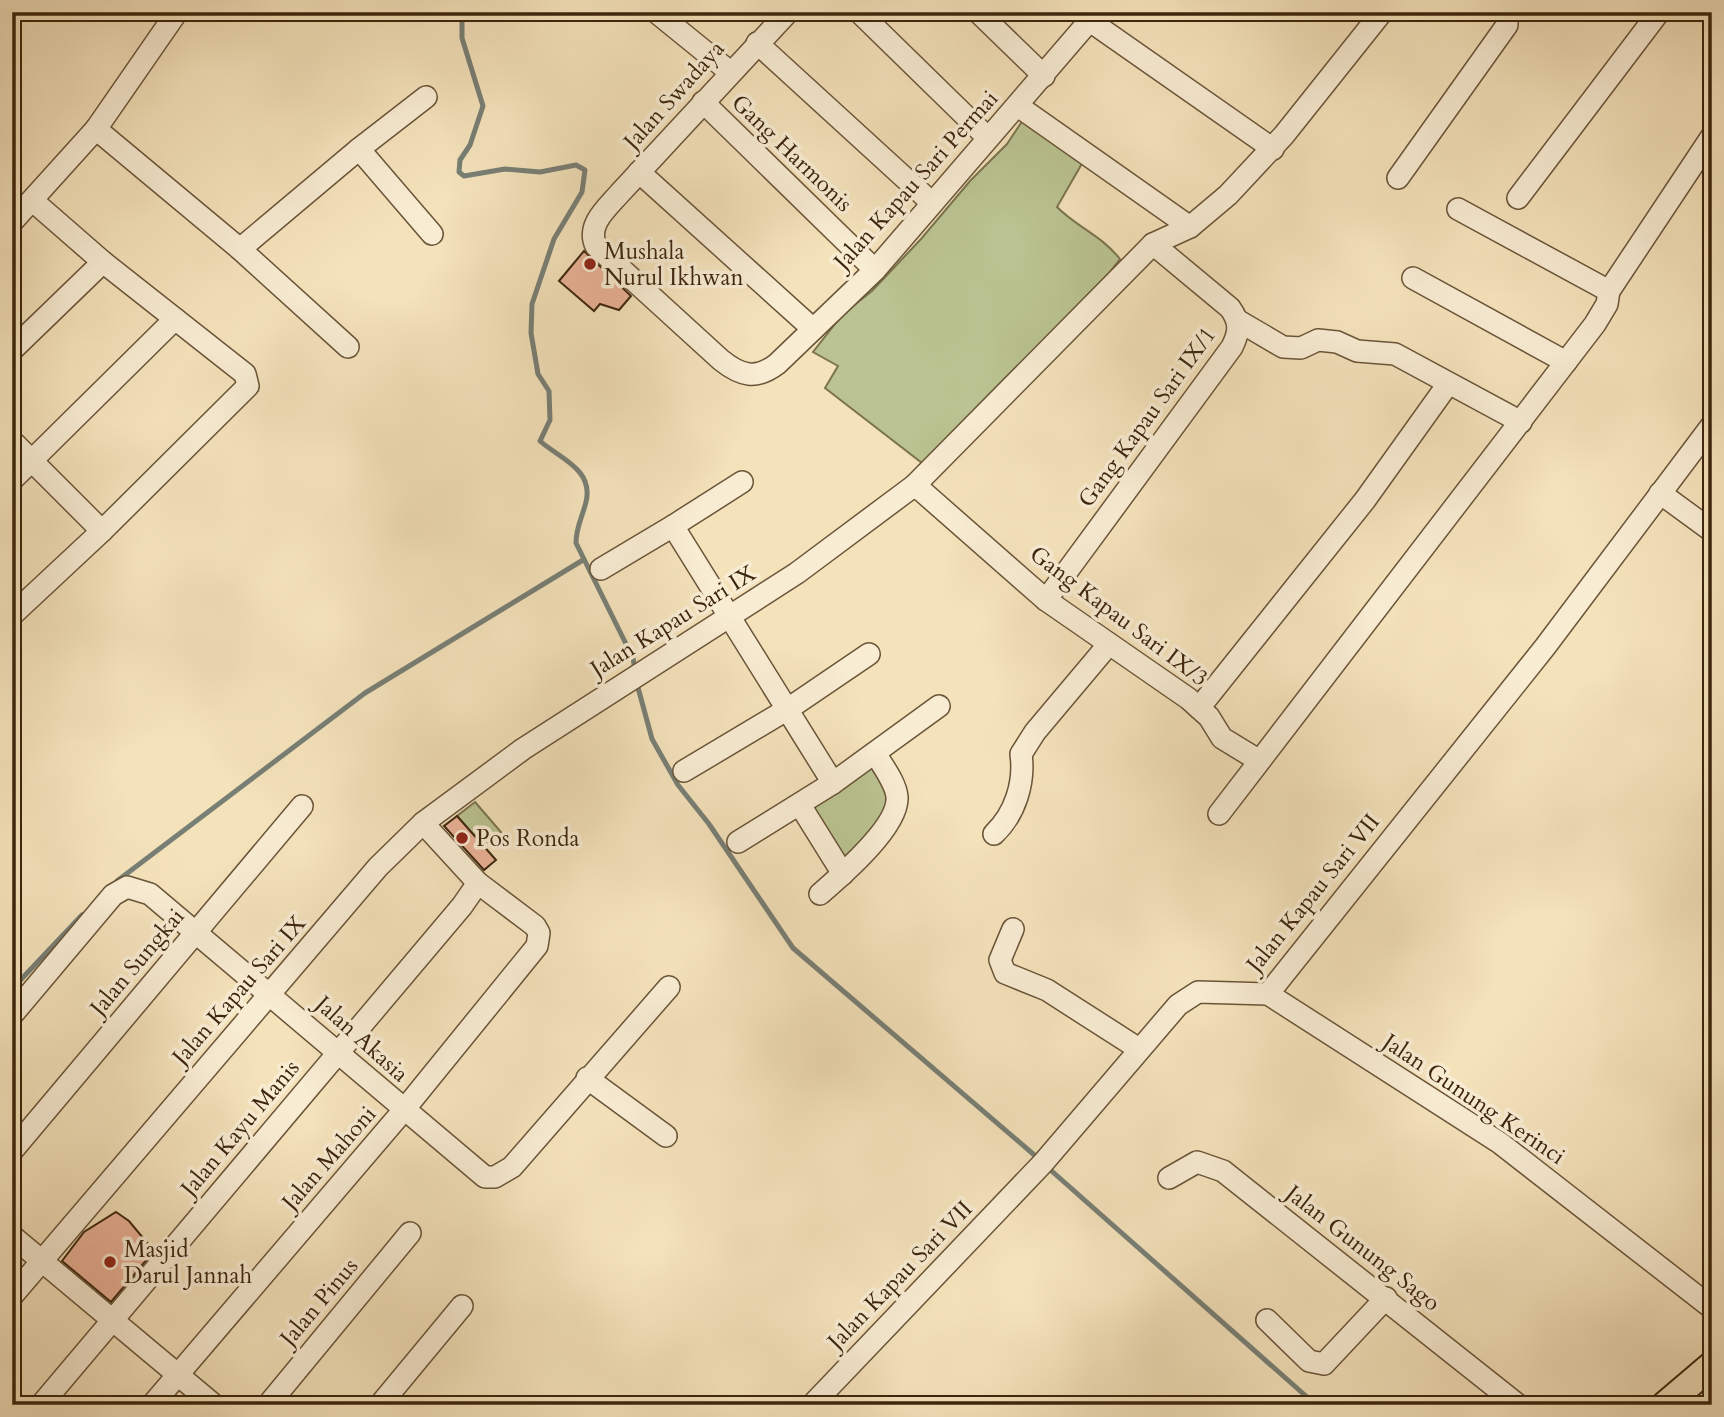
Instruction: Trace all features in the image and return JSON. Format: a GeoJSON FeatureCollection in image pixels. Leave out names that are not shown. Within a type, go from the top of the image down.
{"type":"FeatureCollection","features":[{"type":"Feature","properties":{"kind":"main road"},"geometry":{"type":"LineString","coordinates":[[1669,1403],[1712,1365]]}},
{"type":"Feature","properties":{"kind":"street"},"geometry":{"type":"LineString","coordinates":[[12,222],[96,129],[177,12]]}},
{"type":"Feature","properties":{"kind":"street"},"geometry":{"type":"LineString","coordinates":[[656,12],[730,72]]}},
{"type":"Feature","properties":{"kind":"street","name":"Jalan Swadaya"},"geometry":{"type":"LineString","coordinates":[[755,374],[722,360],[596,246],[594,227],[639,172],[788,12]]}},
{"type":"Feature","properties":{"kind":"street"},"geometry":{"type":"LineString","coordinates":[[859,12],[988,138]]}},
{"type":"Feature","properties":{"kind":"street"},"geometry":{"type":"LineString","coordinates":[[978,12],[1044,76]]}},
{"type":"Feature","properties":{"kind":"street","name":"Jalan Kapau Sari IX"},"geometry":{"type":"LineString","coordinates":[[12,1296],[378,867],[423,823],[523,749],[797,573],[915,485],[1153,244],[1190,227],[1228,195],[1273,149],[1382,12]]}},
{"type":"Feature","properties":{"kind":"street"},"geometry":{"type":"LineString","coordinates":[[1398,178],[1507,25],[1507,12]]}},
{"type":"Feature","properties":{"kind":"street"},"geometry":{"type":"LineString","coordinates":[[1518,198],[1659,12]]}},
{"type":"Feature","properties":{"kind":"street"},"geometry":{"type":"LineString","coordinates":[[1094,17],[1273,149]]}},
{"type":"Feature","properties":{"kind":"street","name":"Jalan Kapau Sari Permai"},"geometry":{"type":"LineString","coordinates":[[755,374],[813,329],[874,270],[1094,17]]}},
{"type":"Feature","properties":{"kind":"street"},"geometry":{"type":"LineString","coordinates":[[757,43],[932,202]]}},
{"type":"Feature","properties":{"kind":"street"},"geometry":{"type":"LineString","coordinates":[[240,249],[359,149],[426,97]]}},
{"type":"Feature","properties":{"kind":"street","name":"Gang Harmonis"},"geometry":{"type":"LineString","coordinates":[[703,102],[874,270]]}},
{"type":"Feature","properties":{"kind":"street"},"geometry":{"type":"LineString","coordinates":[[1018,106],[1190,227]]}},
{"type":"Feature","properties":{"kind":"street"},"geometry":{"type":"LineString","coordinates":[[96,129],[240,249],[348,347]]}},
{"type":"Feature","properties":{"kind":"street"},"geometry":{"type":"LineString","coordinates":[[1219,814],[1595,324],[1607,304],[1609,291],[1712,136]]}},
{"type":"Feature","properties":{"kind":"street"},"geometry":{"type":"LineString","coordinates":[[359,149],[432,234]]}},
{"type":"Feature","properties":{"kind":"street"},"geometry":{"type":"LineString","coordinates":[[639,172],[813,329]]}},
{"type":"Feature","properties":{"kind":"street"},"geometry":{"type":"LineString","coordinates":[[12,615],[102,531],[248,386],[245,374],[103,262],[33,201]]}},
{"type":"Feature","properties":{"kind":"street"},"geometry":{"type":"LineString","coordinates":[[1458,209],[1609,291]]}},
{"type":"Feature","properties":{"kind":"street","name":"Gang Kapau Sari IX/1"},"geometry":{"type":"LineString","coordinates":[[1046,600],[1232,347],[1238,335],[1237,320],[1210,290],[1153,244]]}},
{"type":"Feature","properties":{"kind":"street"},"geometry":{"type":"LineString","coordinates":[[12,350],[103,262]]}},
{"type":"Feature","properties":{"kind":"street"},"geometry":{"type":"LineString","coordinates":[[1413,278],[1566,362]]}},
{"type":"Feature","properties":{"kind":"street"},"geometry":{"type":"LineString","coordinates":[[12,480],[175,319]]}},
{"type":"Feature","properties":{"kind":"street"},"geometry":{"type":"LineString","coordinates":[[1237,320],[1283,347],[1301,348],[1318,340],[1337,342],[1357,351],[1395,354],[1521,422]]}},
{"type":"Feature","properties":{"kind":"street"},"geometry":{"type":"LineString","coordinates":[[1199,708],[1365,500],[1448,384]]}},
{"type":"Feature","properties":{"kind":"street","name":"Jalan Kapau Sari VII"},"geometry":{"type":"LineString","coordinates":[[812,1405],[1043,1163],[1139,1049],[1189,995],[1209,991],[1268,994],[1545,647],[1712,425]]}},
{"type":"Feature","properties":{"kind":"street"},"geometry":{"type":"LineString","coordinates":[[12,441],[102,531]]}},
{"type":"Feature","properties":{"kind":"street"},"geometry":{"type":"LineString","coordinates":[[601,569],[742,482]]}},
{"type":"Feature","properties":{"kind":"street","name":"Gang Kapau Sari IX/3"},"geometry":{"type":"LineString","coordinates":[[915,485],[1046,600],[1199,708],[1209,717],[1222,738],[1258,760]]}},
{"type":"Feature","properties":{"kind":"street"},"geometry":{"type":"LineString","coordinates":[[1660,493],[1712,531]]}},
{"type":"Feature","properties":{"kind":"street"},"geometry":{"type":"LineString","coordinates":[[673,526],[833,783]]}},
{"type":"Feature","properties":{"kind":"street"},"geometry":{"type":"LineString","coordinates":[[995,834],[1007,822],[1016,802],[1023,767],[1021,754],[1035,732],[1109,644]]}},
{"type":"Feature","properties":{"kind":"street"},"geometry":{"type":"LineString","coordinates":[[684,771],[788,709],[869,654]]}},
{"type":"Feature","properties":{"kind":"street"},"geometry":{"type":"LineString","coordinates":[[738,842],[833,783],[939,706]]}},
{"type":"Feature","properties":{"kind":"street"},"geometry":{"type":"LineString","coordinates":[[820,894],[843,874],[895,813],[897,793],[875,753]]}},
{"type":"Feature","properties":{"kind":"street"},"geometry":{"type":"LineString","coordinates":[[800,805],[843,874]]}},
{"type":"Feature","properties":{"kind":"street","name":"Jalan Sungkai"},"geometry":{"type":"LineString","coordinates":[[12,1151],[302,806]]}},
{"type":"Feature","properties":{"kind":"street","name":"Jalan Mahoni"},"geometry":{"type":"LineString","coordinates":[[152,1405],[404,1111],[537,946],[539,933],[535,926],[478,883],[423,823]]}},
{"type":"Feature","properties":{"kind":"street","name":"Jalan Kayu Manis"},"geometry":{"type":"LineString","coordinates":[[41,1405],[462,906],[478,883]]}},
{"type":"Feature","properties":{"kind":"street","name":"Jalan Akasia"},"geometry":{"type":"LineString","coordinates":[[12,1015],[121,890],[127,887],[143,889],[197,931],[477,1173],[485,1177],[495,1177],[512,1167],[669,987]]}},
{"type":"Feature","properties":{"kind":"street"},"geometry":{"type":"LineString","coordinates":[[1013,929],[1000,960],[1005,973],[1047,990],[1139,1049]]}},
{"type":"Feature","properties":{"kind":"street","name":"Jalan Gunung Kerinci"},"geometry":{"type":"LineString","coordinates":[[1268,994],[1500,1143],[1712,1308]]}},
{"type":"Feature","properties":{"kind":"street"},"geometry":{"type":"LineString","coordinates":[[587,1078],[666,1136]]}},
{"type":"Feature","properties":{"kind":"street","name":"Jalan Gunung Sago"},"geometry":{"type":"LineString","coordinates":[[1169,1178],[1190,1164],[1212,1164],[1386,1298],[1518,1405]]}},
{"type":"Feature","properties":{"kind":"street","name":"Jalan Pinus"},"geometry":{"type":"LineString","coordinates":[[268,1405],[411,1233]]}},
{"type":"Feature","properties":{"kind":"street"},"geometry":{"type":"LineString","coordinates":[[12,1236],[214,1405]]}},
{"type":"Feature","properties":{"kind":"street"},"geometry":{"type":"LineString","coordinates":[[1267,1320],[1309,1361],[1324,1364],[1386,1298]]}},
{"type":"Feature","properties":{"kind":"street"},"geometry":{"type":"LineString","coordinates":[[380,1405],[463,1306]]}},
{"type":"Feature","properties":{"kind":"green space"},"geometry":{"type":"Polygon","coordinates":[[[1025,117],[1084,160],[1057,207],[1120,259],[1085,304],[941,451],[922,463],[825,388],[838,366],[813,352],[843,314],[872,291],[970,181],[1007,144],[1025,117]]]}},
{"type":"Feature","properties":{"kind":"green space"},"geometry":{"type":"Polygon","coordinates":[[[872,758],[894,802],[843,862],[808,810],[872,758]]]}},
{"type":"Feature","properties":{"kind":"green space"},"geometry":{"type":"Polygon","coordinates":[[[475,802],[501,832],[483,846],[457,816],[475,802]]]}},
{"type":"Feature","properties":{"kind":"building","name":"Mushala Nurul Ikhwan"},"geometry":{"type":"Polygon","coordinates":[[[584,251],[631,296],[619,310],[600,304],[594,311],[559,281],[584,251]]]}},
{"type":"Feature","properties":{"kind":"building","name":"Pos Ronda"},"geometry":{"type":"Polygon","coordinates":[[[457,816],[496,860],[484,870],[444,826],[457,816]]]}},
{"type":"Feature","properties":{"kind":"building","name":"Masjid Darul Jannah"},"geometry":{"type":"Polygon","coordinates":[[[116,1212],[129,1221],[154,1251],[111,1302],[62,1261],[84,1232],[116,1212]]]}},
{"type":"Feature","properties":{"kind":"waterway"},"geometry":{"type":"LineString","coordinates":[[462,12],[462,38],[483,106],[470,145],[460,160],[459,172],[464,176],[505,169],[540,172],[576,165],[585,170],[582,192],[554,239],[532,304],[531,333],[538,374],[549,391],[550,420],[540,441],[573,466],[585,481],[586,502],[576,543],[633,658],[635,670]]}},
{"type":"Feature","properties":{"kind":"waterway"},"geometry":{"type":"LineString","coordinates":[[117,881],[365,693],[583,560]]}},
{"type":"Feature","properties":{"kind":"waterway"},"geometry":{"type":"LineString","coordinates":[[637,684],[652,739],[678,785],[709,824],[793,948],[1039,1159]]}},
{"type":"Feature","properties":{"kind":"waterway"},"geometry":{"type":"LineString","coordinates":[[12,989],[82,915]]}},
{"type":"Feature","properties":{"kind":"waterway"},"geometry":{"type":"LineString","coordinates":[[1046,1166],[1316,1405]]}},
{"type":"Feature","properties":{"kind":"place","name":"Mushala Nurul Ikhwan"},"geometry":{"type":"Point","coordinates":[590,264]}},
{"type":"Feature","properties":{"kind":"place","name":"Pos Ronda"},"geometry":{"type":"Point","coordinates":[462,838]}},
{"type":"Feature","properties":{"kind":"place","name":"Masjid Darul Jannah"},"geometry":{"type":"Point","coordinates":[110,1262]}}]}
